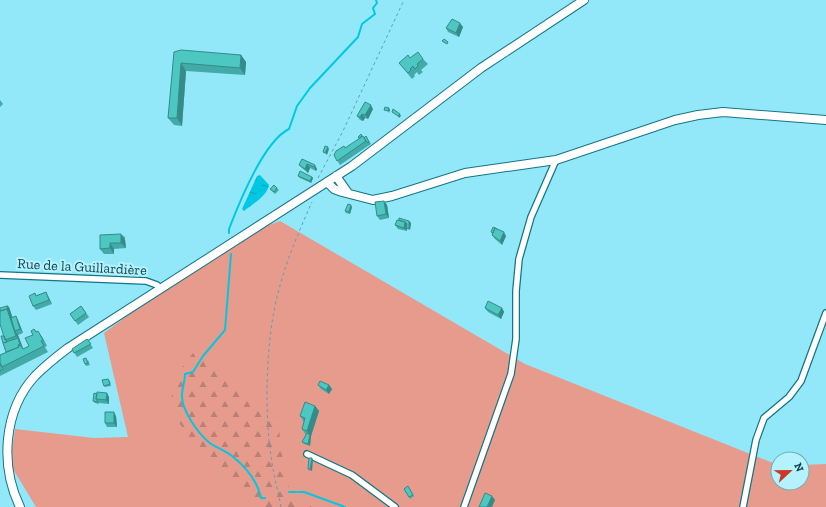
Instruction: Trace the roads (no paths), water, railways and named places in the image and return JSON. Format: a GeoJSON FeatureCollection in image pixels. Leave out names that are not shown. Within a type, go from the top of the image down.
{"type":"FeatureCollection","features":[{"type":"Feature","properties":{"kind":"main road"},"geometry":{"type":"LineString","coordinates":[[20,507],[10,482],[6,446],[9,428],[22,393],[35,377],[68,348],[318,186],[336,176],[481,68],[584,0]]}},
{"type":"Feature","properties":{"kind":"main road"},"geometry":{"type":"LineString","coordinates":[[327,182],[334,189],[373,200],[392,196],[465,173],[556,160],[675,120],[698,115],[723,112],[826,120]]}},
{"type":"Feature","properties":{"kind":"main road"},"geometry":{"type":"LineString","coordinates":[[336,176],[348,193]]}},
{"type":"Feature","properties":{"kind":"street"},"geometry":{"type":"LineString","coordinates":[[464,507],[511,374],[516,340],[516,292],[519,259],[531,217],[556,160]]}},
{"type":"Feature","properties":{"kind":"street","name":"Rue de la Guillardière"},"geometry":{"type":"LineString","coordinates":[[0,275],[146,281],[157,285],[160,288]]}},
{"type":"Feature","properties":{"kind":"street"},"geometry":{"type":"LineString","coordinates":[[743,507],[756,440],[764,418],[789,397],[801,381],[826,313]]}},
{"type":"Feature","properties":{"kind":"street"},"geometry":{"type":"LineString","coordinates":[[307,454],[352,475],[395,507]]}},
{"type":"Feature","properties":{"kind":"water"},"geometry":{"type":"Polygon","coordinates":[[[260,175],[269,185],[268,189],[259,200],[244,211],[242,209],[257,176],[260,175]]]}},
{"type":"Feature","properties":{"kind":"waterway"},"geometry":{"type":"LineString","coordinates":[[229,233],[229,229],[239,204],[253,174],[270,146],[289,129],[297,106],[310,88],[358,37],[362,24],[375,14],[373,8],[377,3],[376,0]]}},
{"type":"Feature","properties":{"kind":"waterway"},"geometry":{"type":"LineString","coordinates":[[231,254],[225,330],[203,356],[193,372],[185,374],[182,401],[184,408],[201,435],[211,444],[230,454],[242,465],[257,485],[261,498],[265,498]]}},
{"type":"Feature","properties":{"kind":"waterway"},"geometry":{"type":"LineString","coordinates":[[289,492],[304,492],[345,507]]}}]}
